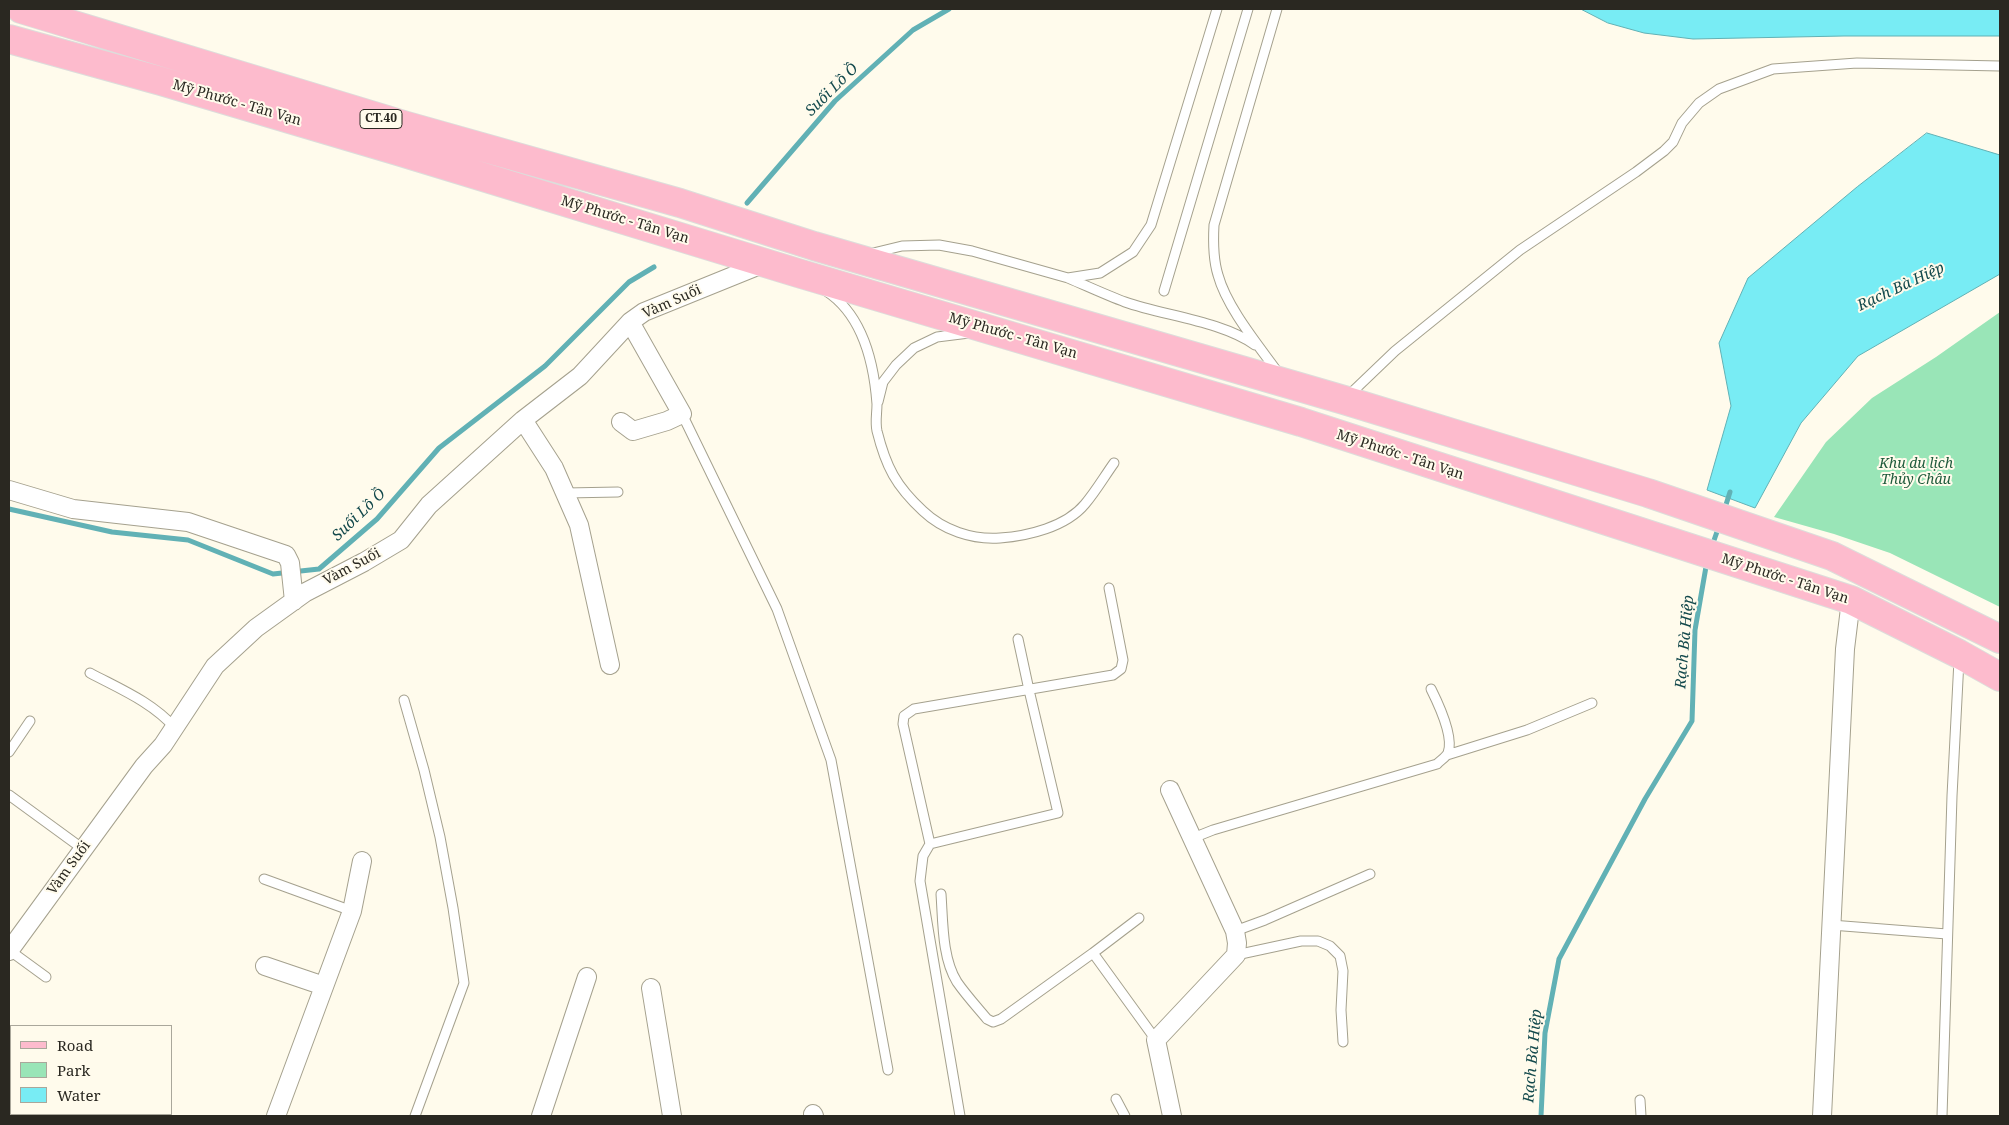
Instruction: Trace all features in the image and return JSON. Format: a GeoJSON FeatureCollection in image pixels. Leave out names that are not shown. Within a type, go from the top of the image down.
{"type":"FeatureCollection","features":[{"type":"Feature","properties":{"kind":"main road","name":"Mỹ Phước - Tân Vạn"},"geometry":{"type":"LineString","coordinates":[[21,9],[407,126],[680,203],[854,257],[1344,400],[1648,493],[1832,556],[2000,639]]}},
{"type":"Feature","properties":{"kind":"main road","name":"Mỹ Phước - Tân Vạn"},"geometry":{"type":"LineString","coordinates":[[9,39],[161,81],[388,148],[798,273],[1302,422],[1645,535],[1851,600],[1959,654],[2000,678]]}},
{"type":"Feature","properties":{"kind":"street","name":"Vàm Suối"},"geometry":{"type":"LineString","coordinates":[[9,950],[175,728],[215,666],[256,628],[293,595],[306,592],[401,540],[429,505],[523,420],[580,376],[630,322],[644,312],[766,263]]}},
{"type":"Feature","properties":{"kind":"street"},"geometry":{"type":"LineString","coordinates":[[621,422],[634,431],[667,421],[682,414],[630,322]]}},
{"type":"Feature","properties":{"kind":"street"},"geometry":{"type":"LineString","coordinates":[[523,420],[554,468],[579,525],[610,665]]}},
{"type":"Feature","properties":{"kind":"street"},"geometry":{"type":"LineString","coordinates":[[9,490],[73,509],[188,522],[286,556],[290,563],[293,595]]}},
{"type":"Feature","properties":{"kind":"street"},"geometry":{"type":"LineString","coordinates":[[1822,1116],[1845,649],[1851,600]]}},
{"type":"Feature","properties":{"kind":"street"},"geometry":{"type":"LineString","coordinates":[[1170,790],[1234,931],[1237,943],[1236,955],[1156,1040],[1172,1116]]}},
{"type":"Feature","properties":{"kind":"street"},"geometry":{"type":"LineString","coordinates":[[276,1116],[352,911],[362,861]]}},
{"type":"Feature","properties":{"kind":"street"},"geometry":{"type":"LineString","coordinates":[[265,966],[324,986]]}},
{"type":"Feature","properties":{"kind":"street"},"geometry":{"type":"LineString","coordinates":[[541,1116],[587,977]]}},
{"type":"Feature","properties":{"kind":"street"},"geometry":{"type":"LineString","coordinates":[[651,988],[672,1116]]}},
{"type":"Feature","properties":{"kind":"lane"},"geometry":{"type":"LineString","coordinates":[[1068,278],[1100,273],[1133,252],[1151,225],[1217,9]]}},
{"type":"Feature","properties":{"kind":"lane"},"geometry":{"type":"LineString","coordinates":[[1164,291],[1248,9]]}},
{"type":"Feature","properties":{"kind":"lane"},"geometry":{"type":"LineString","coordinates":[[1277,9],[1214,225],[1214,254],[1223,289],[1286,384]]}},
{"type":"Feature","properties":{"kind":"lane"},"geometry":{"type":"LineString","coordinates":[[1344,400],[1395,352],[1513,256],[1664,151],[1673,142],[1682,123],[1699,103],[1719,89],[1773,69],[1857,63],[2000,66]]}},
{"type":"Feature","properties":{"kind":"lane"},"geometry":{"type":"LineString","coordinates":[[854,257],[902,246],[939,245],[972,251],[1068,278],[1125,302],[1227,331],[1246,338],[1262,350]]}},
{"type":"Feature","properties":{"kind":"lane"},"geometry":{"type":"LineString","coordinates":[[798,273],[830,294],[850,314],[865,341],[877,405],[877,429],[890,471],[905,494],[930,518],[950,530],[991,538],[1023,536],[1057,525],[1084,505],[1114,464]]}},
{"type":"Feature","properties":{"kind":"lane"},"geometry":{"type":"LineString","coordinates":[[877,405],[883,382],[896,365],[914,348],[937,337],[992,330]]}},
{"type":"Feature","properties":{"kind":"lane"},"geometry":{"type":"LineString","coordinates":[[682,414],[777,609],[831,760],[888,1070]]}},
{"type":"Feature","properties":{"kind":"lane"},"geometry":{"type":"LineString","coordinates":[[566,493],[618,492]]}},
{"type":"Feature","properties":{"kind":"lane"},"geometry":{"type":"LineString","coordinates":[[960,1116],[920,881],[923,856],[930,844],[903,724],[904,716],[914,709],[1113,675],[1122,669],[1123,660],[1109,588]]}},
{"type":"Feature","properties":{"kind":"lane"},"geometry":{"type":"LineString","coordinates":[[930,844],[1058,813],[1018,639]]}},
{"type":"Feature","properties":{"kind":"lane"},"geometry":{"type":"LineString","coordinates":[[1942,1116],[1947,934],[1959,654]]}},
{"type":"Feature","properties":{"kind":"lane"},"geometry":{"type":"LineString","coordinates":[[90,674],[138,698],[163,714],[175,728]]}},
{"type":"Feature","properties":{"kind":"lane"},"geometry":{"type":"LineString","coordinates":[[1431,689],[1448,733],[1450,746],[1447,755]]}},
{"type":"Feature","properties":{"kind":"lane"},"geometry":{"type":"LineString","coordinates":[[404,700],[424,770],[440,837],[464,983],[415,1116]]}},
{"type":"Feature","properties":{"kind":"lane"},"geometry":{"type":"LineString","coordinates":[[1193,838],[1437,764],[1447,755],[1527,730],[1592,704]]}},
{"type":"Feature","properties":{"kind":"lane"},"geometry":{"type":"LineString","coordinates":[[9,752],[30,721]]}},
{"type":"Feature","properties":{"kind":"lane"},"geometry":{"type":"LineString","coordinates":[[9,795],[83,849]]}},
{"type":"Feature","properties":{"kind":"lane"},"geometry":{"type":"LineString","coordinates":[[1234,931],[1265,920],[1370,874]]}},
{"type":"Feature","properties":{"kind":"lane"},"geometry":{"type":"LineString","coordinates":[[264,879],[352,911]]}},
{"type":"Feature","properties":{"kind":"lane"},"geometry":{"type":"LineString","coordinates":[[941,894],[944,932],[949,960],[956,981],[986,1020],[993,1022],[1001,1019],[1140,918]]}},
{"type":"Feature","properties":{"kind":"lane"},"geometry":{"type":"LineString","coordinates":[[1831,925],[1947,934]]}},
{"type":"Feature","properties":{"kind":"lane"},"geometry":{"type":"LineString","coordinates":[[1236,955],[1301,941],[1318,941],[1330,946],[1340,956],[1343,971],[1341,1010],[1343,1042]]}},
{"type":"Feature","properties":{"kind":"lane"},"geometry":{"type":"LineString","coordinates":[[9,950],[46,977]]}},
{"type":"Feature","properties":{"kind":"lane"},"geometry":{"type":"LineString","coordinates":[[1093,953],[1156,1040]]}},
{"type":"Feature","properties":{"kind":"lane"},"geometry":{"type":"LineString","coordinates":[[1116,1099],[1125,1116]]}},
{"type":"Feature","properties":{"kind":"lane"},"geometry":{"type":"LineString","coordinates":[[1640,1100],[1641,1116]]}},
{"type":"Feature","properties":{"kind":"green space","name":"Khu du lịch Thủy Châu"},"geometry":{"type":"Polygon","coordinates":[[[2000,312],[2000,607],[1890,553],[1834,534],[1774,517],[1826,442],[1872,398],[1936,357],[2000,312]]]}},
{"type":"Feature","properties":{"kind":"water"},"geometry":{"type":"Polygon","coordinates":[[[1581,9],[2000,9],[2000,36],[1844,36],[1693,39],[1644,33],[1608,23],[1581,9]]]}},
{"type":"Feature","properties":{"kind":"water"},"geometry":{"type":"Polygon","coordinates":[[[1927,133],[2000,155],[2000,274],[1858,356],[1801,423],[1755,508],[1707,490],[1731,406],[1719,343],[1748,278],[1857,187],[1927,133]]]}},
{"type":"Feature","properties":{"kind":"waterway","name":"Suối Lồ Ồ"},"geometry":{"type":"LineString","coordinates":[[747,203],[835,101],[913,30],[949,9]]}},
{"type":"Feature","properties":{"kind":"waterway","name":"Suối Lồ Ồ"},"geometry":{"type":"LineString","coordinates":[[9,509],[112,532],[188,540],[273,574],[319,569],[377,519],[439,448],[545,366],[629,282],[654,267]]}},
{"type":"Feature","properties":{"kind":"waterway","name":"Rạch Bà Hiệp"},"geometry":{"type":"LineString","coordinates":[[1724,511],[1730,492]]}},
{"type":"Feature","properties":{"kind":"waterway","name":"Rạch Bà Hiệp"},"geometry":{"type":"LineString","coordinates":[[1712,546],[1719,526]]}},
{"type":"Feature","properties":{"kind":"waterway","name":"Rạch Bà Hiệp"},"geometry":{"type":"LineString","coordinates":[[1541,1116],[1545,1033],[1559,959],[1645,799],[1692,721],[1695,630],[1707,561]]}}]}
